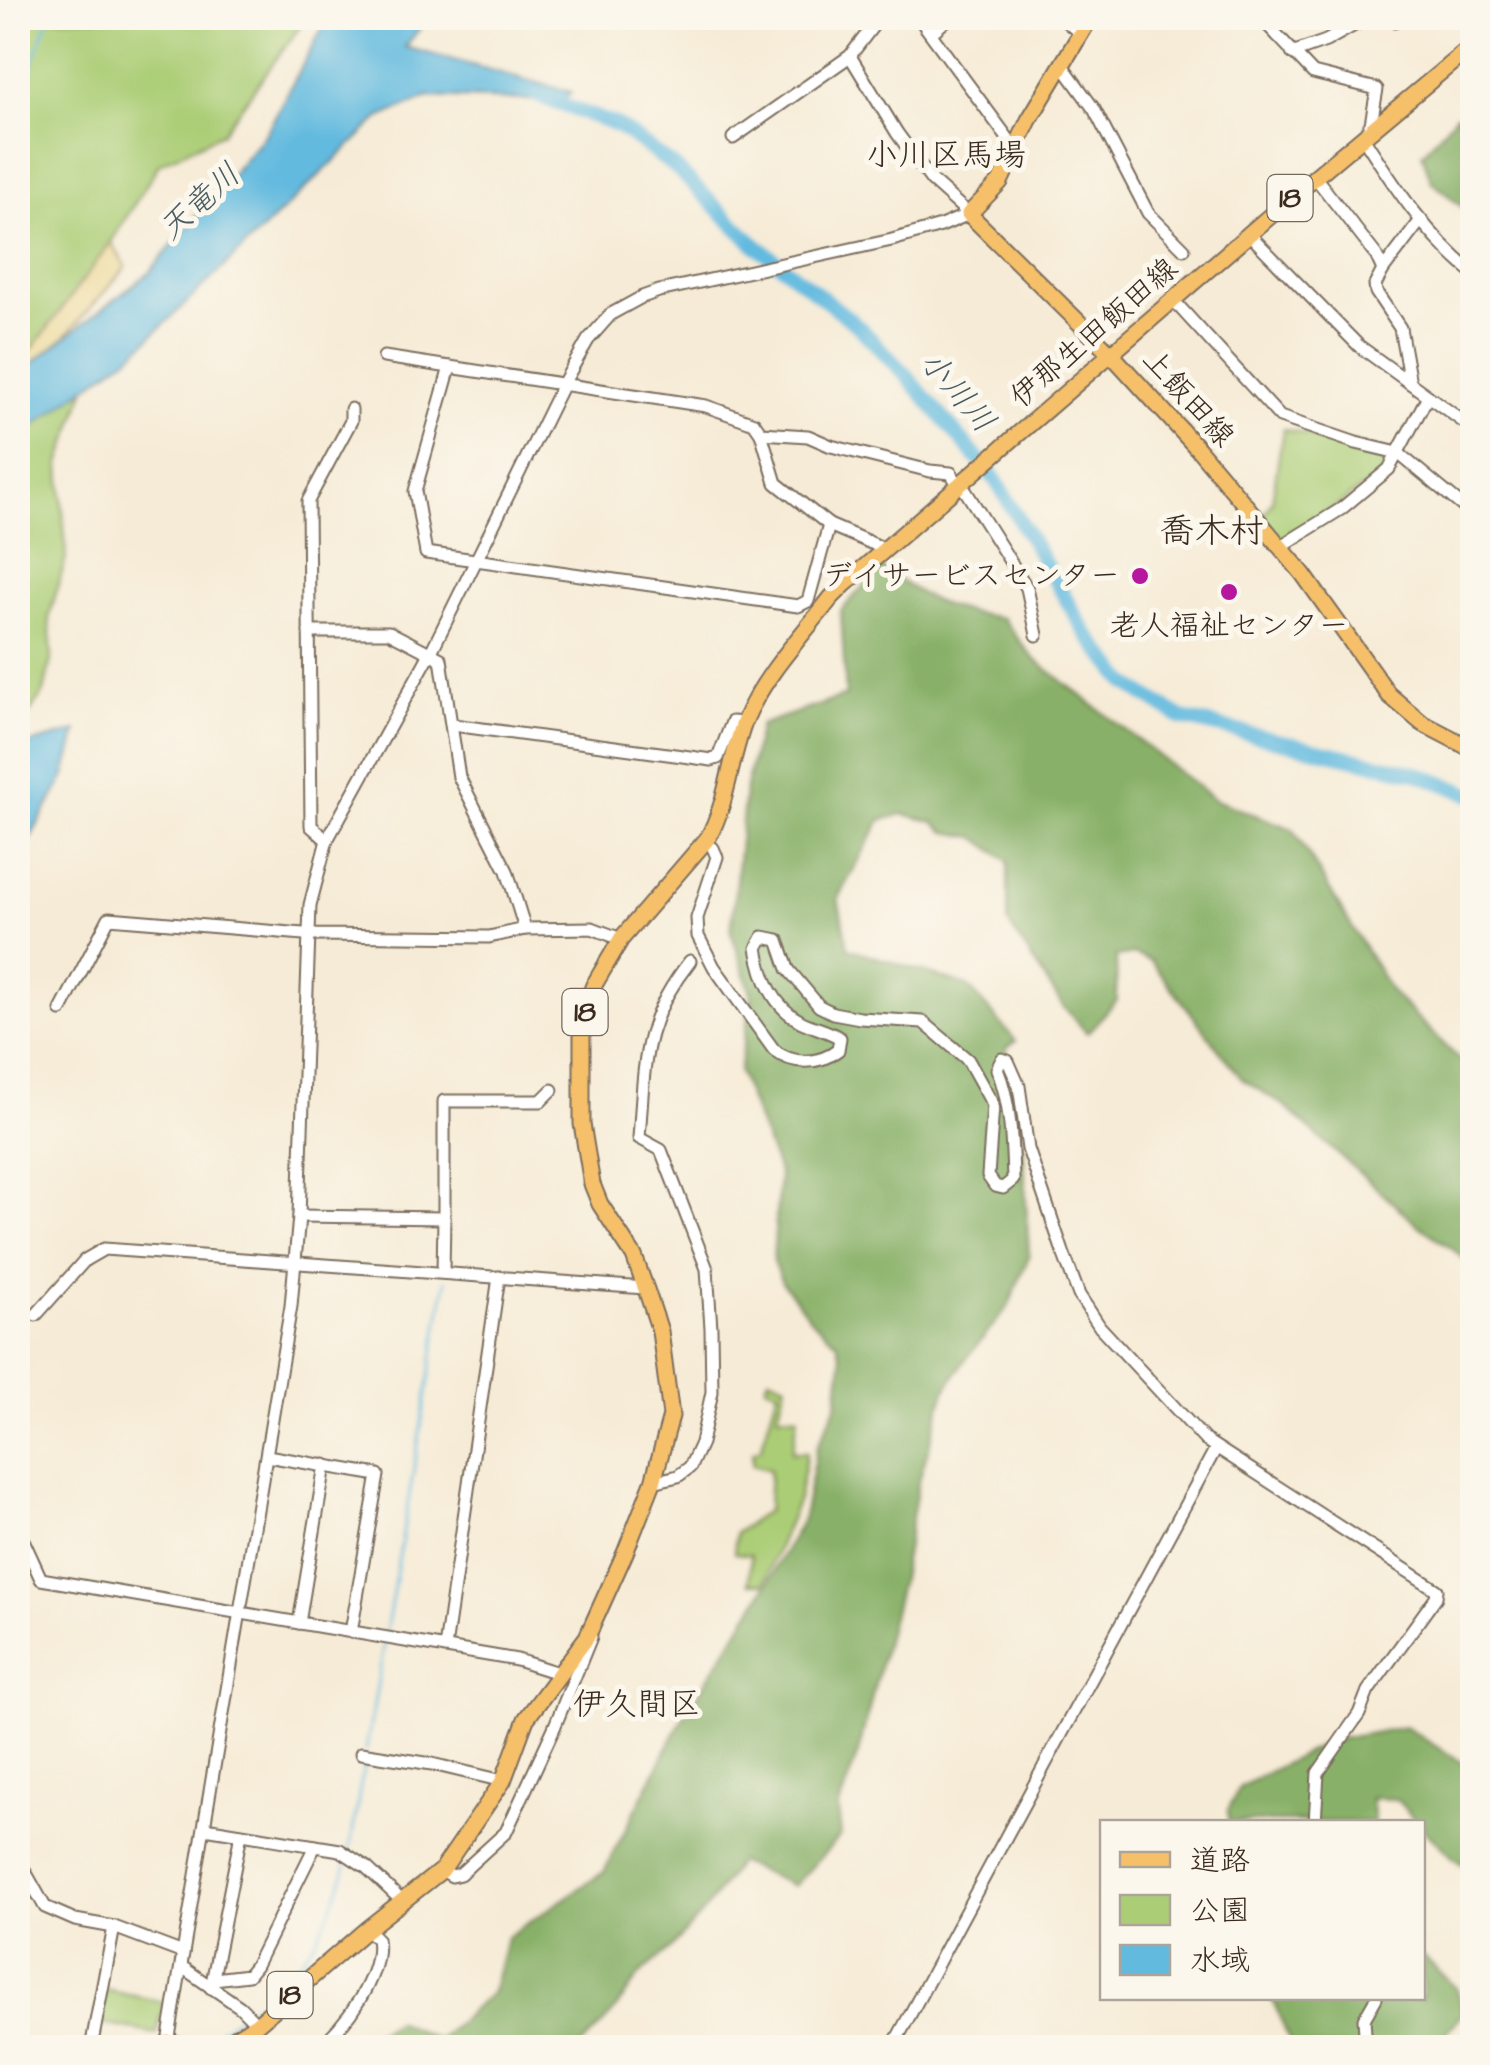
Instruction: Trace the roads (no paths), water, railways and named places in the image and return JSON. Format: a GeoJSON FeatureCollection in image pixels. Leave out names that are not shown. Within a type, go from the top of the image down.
{"type":"FeatureCollection","features":[{"type":"Feature","properties":{"kind":"main road"},"geometry":{"type":"LineString","coordinates":[[969,214],[1000,182],[1015,148],[1090,18]]}},
{"type":"Feature","properties":{"kind":"main road","name":"伊那生田飯田線"},"geometry":{"type":"LineString","coordinates":[[206,2048],[225,2044],[249,2015],[442,1870],[503,1781],[526,1719],[591,1628],[625,1553],[671,1416],[660,1331],[634,1256],[600,1204],[592,1184],[582,1124],[585,1007],[622,940],[708,838],[744,722],[767,683],[831,598],[885,549],[1472,46]]}},
{"type":"Feature","properties":{"kind":"main road","name":"上飯田線"},"geometry":{"type":"LineString","coordinates":[[969,214],[1112,355],[1200,450],[1332,612],[1390,695],[1422,723],[1471,747]]}},
{"type":"Feature","properties":{"kind":"main road"},"geometry":{"type":"LineString","coordinates":[[168,2045],[198,2048]]}},
{"type":"Feature","properties":{"kind":"street"},"geometry":{"type":"LineString","coordinates":[[733,138],[850,56],[879,18]]}},
{"type":"Feature","properties":{"kind":"street"},"geometry":{"type":"LineString","coordinates":[[920,18],[1015,148]]}},
{"type":"Feature","properties":{"kind":"street"},"geometry":{"type":"LineString","coordinates":[[931,33],[949,18]]}},
{"type":"Feature","properties":{"kind":"street"},"geometry":{"type":"LineString","coordinates":[[1062,18],[1080,33]]}},
{"type":"Feature","properties":{"kind":"street"},"geometry":{"type":"LineString","coordinates":[[1261,18],[1314,72],[1377,89],[1370,124],[1363,137],[1421,220],[1472,272]]}},
{"type":"Feature","properties":{"kind":"street"},"geometry":{"type":"LineString","coordinates":[[1292,53],[1326,41],[1366,18]]}},
{"type":"Feature","properties":{"kind":"street"},"geometry":{"type":"LineString","coordinates":[[168,2045],[296,1261],[310,904],[327,840],[431,652],[563,384],[598,326],[628,304],[659,291],[833,254],[925,231],[969,214],[932,182],[850,56]]}},
{"type":"Feature","properties":{"kind":"street"},"geometry":{"type":"LineString","coordinates":[[1062,65],[1094,109],[1148,212],[1184,249]]}},
{"type":"Feature","properties":{"kind":"street"},"geometry":{"type":"LineString","coordinates":[[1315,177],[1376,256],[1382,270]]}},
{"type":"Feature","properties":{"kind":"street"},"geometry":{"type":"LineString","coordinates":[[1410,383],[1400,328],[1375,285],[1421,220]]}},
{"type":"Feature","properties":{"kind":"street"},"geometry":{"type":"LineString","coordinates":[[1249,234],[1338,327],[1472,428]]}},
{"type":"Feature","properties":{"kind":"street"},"geometry":{"type":"LineString","coordinates":[[1173,300],[1280,417],[1398,453],[1472,514]]}},
{"type":"Feature","properties":{"kind":"street"},"geometry":{"type":"LineString","coordinates":[[384,357],[706,406],[746,418],[761,433],[776,484],[829,524],[885,549]]}},
{"type":"Feature","properties":{"kind":"street"},"geometry":{"type":"LineString","coordinates":[[450,366],[415,491],[426,553],[798,606],[808,601],[829,524]]}},
{"type":"Feature","properties":{"kind":"street"},"geometry":{"type":"LineString","coordinates":[[1280,547],[1389,470],[1428,396]]}},
{"type":"Feature","properties":{"kind":"street"},"geometry":{"type":"LineString","coordinates":[[327,840],[310,826],[308,501],[351,422],[351,409]]}},
{"type":"Feature","properties":{"kind":"street"},"geometry":{"type":"LineString","coordinates":[[761,433],[808,436],[830,446],[930,471],[951,472],[1027,588],[1037,634]]}},
{"type":"Feature","properties":{"kind":"street"},"geometry":{"type":"LineString","coordinates":[[309,632],[390,632],[441,660],[459,777],[507,871],[525,929]]}},
{"type":"Feature","properties":{"kind":"street"},"geometry":{"type":"LineString","coordinates":[[452,724],[712,760],[718,758],[732,722],[744,722]]}},
{"type":"Feature","properties":{"kind":"street"},"geometry":{"type":"LineString","coordinates":[[713,848],[717,858],[696,918],[701,946],[760,1032],[784,1058],[794,1062],[832,1055],[838,1050],[840,1038],[797,1019],[775,1000],[760,964],[757,948],[763,937],[778,940],[788,969],[820,1006],[860,1018],[923,1022],[968,1060],[993,1105],[988,1176],[995,1186],[1003,1188],[1013,1180],[1006,1096],[997,1063],[1002,1059],[1008,1061],[1019,1086],[1028,1149],[1080,1296],[1100,1327],[1216,1448],[1437,1590],[1318,1772],[1315,1820]]}},
{"type":"Feature","properties":{"kind":"street"},"geometry":{"type":"LineString","coordinates":[[62,1010],[109,918],[309,934],[490,936],[525,929],[592,928],[622,940]]}},
{"type":"Feature","properties":{"kind":"street"},"geometry":{"type":"LineString","coordinates":[[652,1482],[678,1476],[690,1467],[707,1424],[712,1392],[707,1269],[661,1150],[639,1138],[646,1055],[654,1017],[670,986],[690,961]]}},
{"type":"Feature","properties":{"kind":"street"},"geometry":{"type":"LineString","coordinates":[[443,1272],[444,1101],[540,1101],[552,1090]]}},
{"type":"Feature","properties":{"kind":"street"},"geometry":{"type":"LineString","coordinates":[[300,1216],[444,1218]]}},
{"type":"Feature","properties":{"kind":"street"},"geometry":{"type":"LineString","coordinates":[[36,1315],[84,1260],[104,1249],[645,1288]]}},
{"type":"Feature","properties":{"kind":"street"},"geometry":{"type":"LineString","coordinates":[[445,1648],[499,1277]]}},
{"type":"Feature","properties":{"kind":"street"},"geometry":{"type":"LineString","coordinates":[[892,2048],[1216,1448]]}},
{"type":"Feature","properties":{"kind":"street"},"geometry":{"type":"LineString","coordinates":[[267,1456],[378,1475],[352,1632]]}},
{"type":"Feature","properties":{"kind":"street"},"geometry":{"type":"LineString","coordinates":[[299,1622],[325,1465]]}},
{"type":"Feature","properties":{"kind":"street"},"geometry":{"type":"LineString","coordinates":[[24,1542],[40,1579],[518,1660],[558,1673]]}},
{"type":"Feature","properties":{"kind":"street"},"geometry":{"type":"LineString","coordinates":[[442,1870],[452,1876],[460,1874],[506,1832],[577,1676],[591,1640],[591,1628]]}},
{"type":"Feature","properties":{"kind":"street"},"geometry":{"type":"LineString","coordinates":[[365,1753],[503,1781]]}},
{"type":"Feature","properties":{"kind":"street"},"geometry":{"type":"LineString","coordinates":[[204,1828],[315,1846],[350,1856],[403,1902]]}},
{"type":"Feature","properties":{"kind":"street"},"geometry":{"type":"LineString","coordinates":[[212,1984],[242,1834]]}},
{"type":"Feature","properties":{"kind":"street"},"geometry":{"type":"LineString","coordinates":[[212,1984],[248,1974],[256,1965],[315,1846]]}},
{"type":"Feature","properties":{"kind":"street"},"geometry":{"type":"LineString","coordinates":[[18,1859],[45,1908],[74,1920],[114,1927],[183,1953]]}},
{"type":"Feature","properties":{"kind":"street"},"geometry":{"type":"LineString","coordinates":[[91,2048],[114,1927]]}},
{"type":"Feature","properties":{"kind":"street"},"geometry":{"type":"LineString","coordinates":[[317,2048],[336,2032],[377,1966],[376,1939],[367,1929]]}},
{"type":"Feature","properties":{"kind":"street"},"geometry":{"type":"LineString","coordinates":[[182,1967],[212,1984],[249,2015]]}},
{"type":"Feature","properties":{"kind":"street"},"geometry":{"type":"LineString","coordinates":[[1366,2048],[1364,2020],[1375,2000]]}},
{"type":"Feature","properties":{"kind":"water"},"geometry":{"type":"Polygon","coordinates":[[[328,18],[428,18],[405,47],[571,92],[563,101],[428,97],[379,118],[135,352],[18,437],[18,374],[149,273],[266,133],[328,18]]]}},
{"type":"Feature","properties":{"kind":"water"},"geometry":{"type":"Polygon","coordinates":[[[77,731],[65,776],[18,860],[18,744],[77,731]]]}},
{"type":"Feature","properties":{"kind":"waterway"},"geometry":{"type":"LineString","coordinates":[[18,103],[49,18]]}},
{"type":"Feature","properties":{"kind":"waterway","name":"小川川"},"geometry":{"type":"LineString","coordinates":[[536,95],[618,126],[676,168],[752,242],[857,325],[905,374],[995,479],[1086,633],[1126,683],[1181,718],[1416,773],[1472,795]]}},
{"type":"Feature","properties":{"kind":"waterway"},"geometry":{"type":"LineString","coordinates":[[18,143],[18,157]]}},
{"type":"Feature","properties":{"kind":"waterway"},"geometry":{"type":"LineString","coordinates":[[386,1632],[446,1280]]}},
{"type":"Feature","properties":{"kind":"waterway"},"geometry":{"type":"LineString","coordinates":[[366,1750],[385,1640]]}},
{"type":"Feature","properties":{"kind":"waterway"},"geometry":{"type":"LineString","coordinates":[[350,1849],[365,1758]]}},
{"type":"Feature","properties":{"kind":"waterway"},"geometry":{"type":"LineString","coordinates":[[249,2009],[284,1980],[312,1945],[333,1905],[347,1862]]}},
{"type":"Feature","properties":{"kind":"waterway"},"geometry":{"type":"LineString","coordinates":[[211,2035],[242,2014]]}},
{"type":"Feature","properties":{"kind":"place","name":"デイサービスセンター"},"geometry":{"type":"Point","coordinates":[1140,576]}},
{"type":"Feature","properties":{"kind":"place","name":"老人福祉センター"},"geometry":{"type":"Point","coordinates":[1229,592]}},
{"type":"Feature","properties":{"kind":"district","name":"小川区馬場"},"geometry":{"type":"Point","coordinates":[946,155]}},
{"type":"Feature","properties":{"kind":"district","name":"喬木村"},"geometry":{"type":"Point","coordinates":[1212,531]}},
{"type":"Feature","properties":{"kind":"district","name":"伊久間区"},"geometry":{"type":"Point","coordinates":[637,1704]}},
{"type":"Feature","properties":{"kind":"water label","name":"天竜川"},"geometry":{"type":"Point","coordinates":[200,202]}}]}
